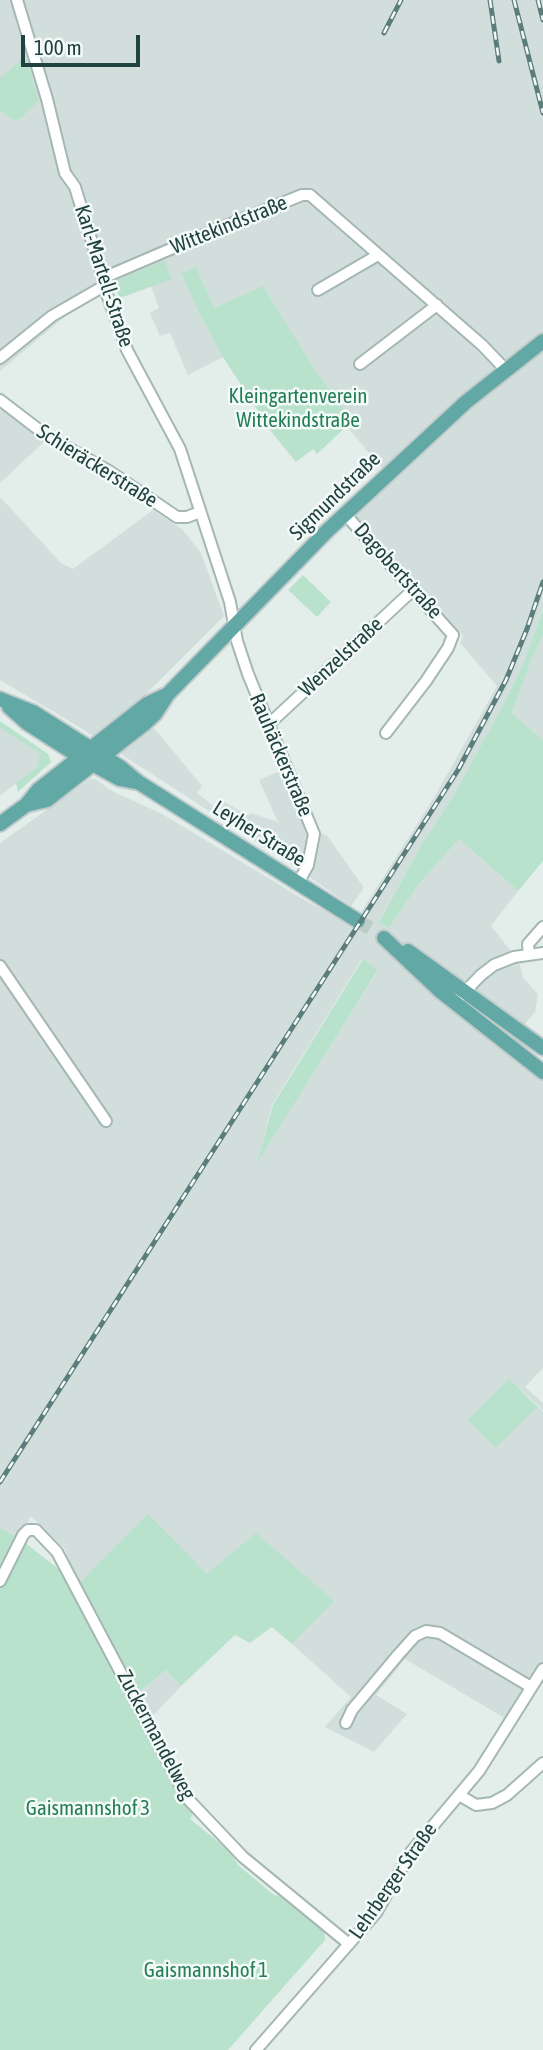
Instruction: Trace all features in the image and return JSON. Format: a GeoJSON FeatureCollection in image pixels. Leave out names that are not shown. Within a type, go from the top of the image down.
{"type":"FeatureCollection","features":[{"type":"Feature","properties":{"kind":"main road","name":"Sigmundstraße"},"geometry":{"type":"LineString","coordinates":[[26,805],[47,800],[99,761],[155,713],[167,694],[345,514],[459,408],[543,341]]}},
{"type":"Feature","properties":{"kind":"main road","name":"Sigmundstraße"},"geometry":{"type":"LineString","coordinates":[[0,824],[26,805],[38,790],[147,704],[167,694]]}},
{"type":"Feature","properties":{"kind":"main road","name":"Leyher Straße"},"geometry":{"type":"LineString","coordinates":[[0,699],[33,712],[86,753],[138,782],[358,921]]}},
{"type":"Feature","properties":{"kind":"main road"},"geometry":{"type":"LineString","coordinates":[[379,934],[425,977],[543,1048]]}},
{"type":"Feature","properties":{"kind":"main road"},"geometry":{"type":"LineString","coordinates":[[460,997],[543,1072]]}},
{"type":"Feature","properties":{"kind":"street","name":"Karl-Martell-Straße"},"geometry":{"type":"LineString","coordinates":[[17,0],[47,99],[65,173],[75,187],[127,350],[180,449],[235,625]]}},
{"type":"Feature","properties":{"kind":"street","name":"Wittekindstraße"},"geometry":{"type":"LineString","coordinates":[[0,358],[52,316],[104,282],[302,195],[310,195],[482,345],[505,369]]}},
{"type":"Feature","properties":{"kind":"street"},"geometry":{"type":"LineString","coordinates":[[318,290],[378,255]]}},
{"type":"Feature","properties":{"kind":"street"},"geometry":{"type":"LineString","coordinates":[[360,364],[437,305]]}},
{"type":"Feature","properties":{"kind":"street","name":"Schieräckerstraße"},"geometry":{"type":"LineString","coordinates":[[0,400],[47,436],[109,471],[177,517],[187,517],[200,512]]}},
{"type":"Feature","properties":{"kind":"street","name":"Dagobertstraße"},"geometry":{"type":"LineString","coordinates":[[345,514],[451,631],[453,639],[426,681],[386,733]]}},
{"type":"Feature","properties":{"kind":"street","name":"Wenzelstraße"},"geometry":{"type":"LineString","coordinates":[[268,725],[414,589]]}},
{"type":"Feature","properties":{"kind":"street","name":"Rauhäckerstraße"},"geometry":{"type":"LineString","coordinates":[[235,625],[242,656],[268,725],[314,834],[312,855],[298,883]]}},
{"type":"Feature","properties":{"kind":"street"},"geometry":{"type":"LineString","coordinates":[[528,955],[528,944],[543,927]]}},
{"type":"Feature","properties":{"kind":"street"},"geometry":{"type":"LineString","coordinates":[[460,997],[503,960],[543,953]]}},
{"type":"Feature","properties":{"kind":"street"},"geometry":{"type":"LineString","coordinates":[[0,966],[106,1121]]}},
{"type":"Feature","properties":{"kind":"street","name":"Zuckermandelweg"},"geometry":{"type":"LineString","coordinates":[[0,1581],[23,1535],[28,1530],[36,1530],[57,1552],[187,1798],[243,1857],[349,1944]]}},
{"type":"Feature","properties":{"kind":"street"},"geometry":{"type":"LineString","coordinates":[[346,1723],[352,1710],[406,1646],[415,1636],[426,1631],[440,1633],[531,1687]]}},
{"type":"Feature","properties":{"kind":"street","name":"Lehrberger Straße"},"geometry":{"type":"LineString","coordinates":[[256,2050],[378,1910],[415,1846],[484,1763],[543,1669]]}},
{"type":"Feature","properties":{"kind":"street"},"geometry":{"type":"LineString","coordinates":[[459,1795],[471,1803],[486,1805],[507,1795],[543,1763]]}},
{"type":"Feature","properties":{"kind":"shaded area"},"geometry":{"type":"Polygon","coordinates":[[[0,0],[543,0],[543,610],[523,664],[503,705],[455,793],[421,845],[379,921],[389,928],[419,884],[459,839],[518,891],[491,926],[519,961],[523,978],[538,994],[535,1012],[510,1041],[543,1071],[543,1368],[525,1387],[543,1403],[543,1410],[509,1379],[543,1412],[543,1679],[508,1720],[405,1659],[376,1695],[407,1714],[374,1752],[325,1727],[351,1697],[292,1644],[333,1601],[207,1574],[78,1584],[65,1549],[31,1516],[19,1538],[0,1528],[0,843],[90,779],[95,779],[112,791],[162,814],[308,902],[353,925],[435,796],[497,686],[460,643],[463,636],[350,513],[388,476],[345,424],[344,411],[263,287],[213,308],[196,267],[182,273],[198,311],[223,357],[188,375],[170,333],[160,336],[150,313],[159,308],[151,286],[172,278],[165,261],[112,282],[68,314],[0,371],[0,0]],[[362,959],[272,1105],[258,1160],[378,971],[362,959]]]}},
{"type":"Feature","properties":{"kind":"shaded area"},"geometry":{"type":"Polygon","coordinates":[[[0,401],[48,438],[0,483],[0,401]]]}},
{"type":"Feature","properties":{"kind":"shaded area"},"geometry":{"type":"Polygon","coordinates":[[[0,497],[61,563],[73,569],[153,510],[183,530],[201,553],[224,616],[135,705],[202,786],[197,793],[216,808],[223,801],[247,815],[251,813],[278,822],[259,780],[280,771],[306,832],[322,833],[328,837],[364,888],[351,906],[76,725],[0,680],[0,497]]]}},
{"type":"Feature","properties":{"kind":"shaded area"},"geometry":{"type":"Polygon","coordinates":[[[543,635],[543,740],[512,713],[543,635]]]}},
{"type":"Feature","properties":{"kind":"shaded area"},"geometry":{"type":"Polygon","coordinates":[[[0,725],[41,751],[38,766],[0,796],[0,725]]]}},
{"type":"Feature","properties":{"kind":"shaded area"},"geometry":{"type":"Polygon","coordinates":[[[166,1670],[181,1686],[150,1719],[137,1694],[166,1670]]]}},
{"type":"Feature","properties":{"kind":"green space"},"geometry":{"type":"Polygon","coordinates":[[[22,59],[26,59],[39,101],[19,119],[14,120],[0,110],[0,78],[22,59]]]}},
{"type":"Feature","properties":{"kind":"green space"},"geometry":{"type":"Polygon","coordinates":[[[165,260],[172,279],[120,298],[112,282],[165,260]]]}},
{"type":"Feature","properties":{"kind":"green space","name":"Kleingartenverein Wittekindstraße"},"geometry":{"type":"Polygon","coordinates":[[[196,267],[214,308],[263,286],[317,373],[345,411],[347,426],[317,454],[313,449],[296,462],[273,434],[223,357],[181,273],[196,267]]]}},
{"type":"Feature","properties":{"kind":"green space"},"geometry":{"type":"Polygon","coordinates":[[[303,575],[331,602],[317,617],[288,590],[303,575]]]}},
{"type":"Feature","properties":{"kind":"green space"},"geometry":{"type":"Polygon","coordinates":[[[543,610],[543,635],[512,713],[543,740],[543,861],[518,891],[459,839],[419,884],[389,928],[379,922],[503,705],[523,664],[543,610]]]}},
{"type":"Feature","properties":{"kind":"green space"},"geometry":{"type":"Polygon","coordinates":[[[0,721],[48,754],[51,762],[18,792],[16,783],[38,766],[40,753],[0,728],[0,721]]]}},
{"type":"Feature","properties":{"kind":"green space"},"geometry":{"type":"Polygon","coordinates":[[[363,959],[378,970],[257,1163],[273,1105],[363,959]]]}},
{"type":"Feature","properties":{"kind":"green space"},"geometry":{"type":"Polygon","coordinates":[[[509,1379],[543,1412],[537,1407],[495,1448],[468,1420],[509,1379]]]}},
{"type":"Feature","properties":{"kind":"green space"},"geometry":{"type":"Polygon","coordinates":[[[148,1514],[207,1574],[256,1533],[334,1601],[292,1644],[272,1627],[250,1643],[235,1635],[181,1686],[166,1670],[137,1694],[78,1584],[148,1514]]]}},
{"type":"Feature","properties":{"kind":"green space"},"geometry":{"type":"Polygon","coordinates":[[[0,1528],[19,1538],[65,1574],[194,1812],[190,1819],[231,1852],[238,1865],[274,1895],[282,1896],[324,1928],[325,1940],[228,2050],[0,2050],[0,1528]]]}},
{"type":"Feature","properties":{"kind":"tunnel"},"geometry":{"type":"LineString","coordinates":[[358,921],[374,931]]}},
{"type":"Feature","properties":{"kind":"railway"},"geometry":{"type":"LineString","coordinates":[[384,33],[401,0]]}},
{"type":"Feature","properties":{"kind":"railway"},"geometry":{"type":"LineString","coordinates":[[490,0],[499,61]]}},
{"type":"Feature","properties":{"kind":"railway"},"geometry":{"type":"LineString","coordinates":[[514,0],[543,113]]}},
{"type":"Feature","properties":{"kind":"railway"},"geometry":{"type":"LineString","coordinates":[[538,0],[543,20]]}},
{"type":"Feature","properties":{"kind":"railway"},"geometry":{"type":"LineString","coordinates":[[0,1482],[458,770],[506,680],[543,582]]}},
{"type":"Feature","properties":{"kind":"park label","name":"Gaismannshof 3"},"geometry":{"type":"Point","coordinates":[88,1808]}},
{"type":"Feature","properties":{"kind":"park label","name":"Gaismannshof 1"},"geometry":{"type":"Point","coordinates":[206,1970]}}]}
